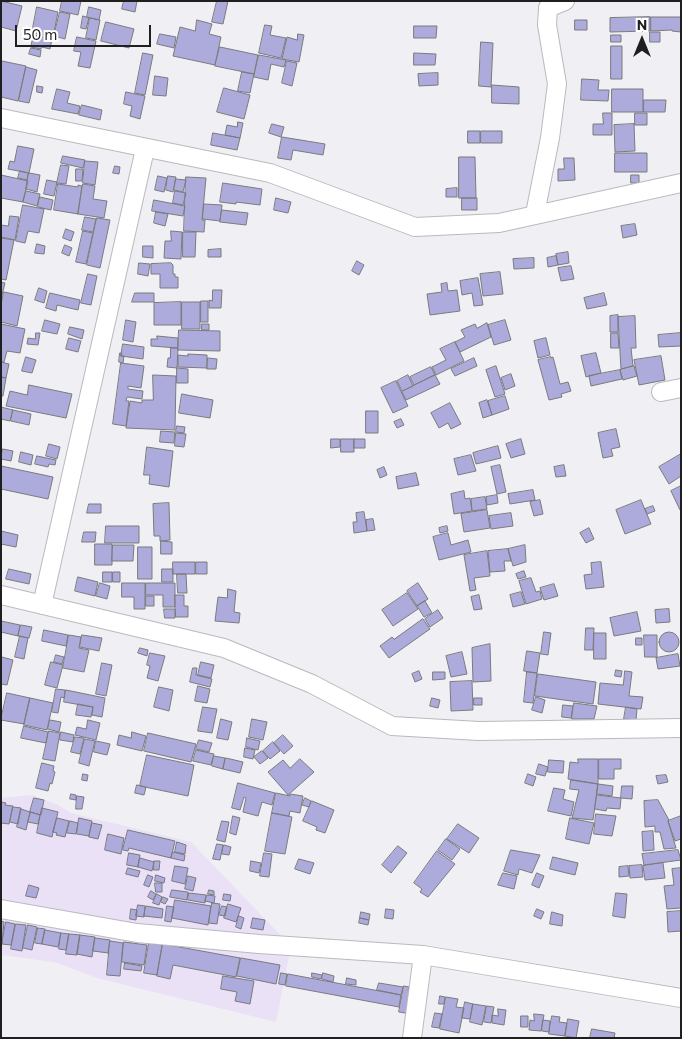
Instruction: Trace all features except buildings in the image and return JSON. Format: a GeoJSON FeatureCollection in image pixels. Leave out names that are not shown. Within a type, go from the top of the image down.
{"type":"FeatureCollection","features":[{"type":"Feature","properties":{"kind":"street"},"geometry":{"type":"LineString","coordinates":[[535,214],[550,138],[557,84],[547,25],[548,8],[565,1]]}},
{"type":"Feature","properties":{"kind":"street"},"geometry":{"type":"LineString","coordinates":[[1,118],[145,149],[270,173],[415,227],[499,223],[681,183]]}},
{"type":"Feature","properties":{"kind":"street"},"geometry":{"type":"LineString","coordinates":[[42,605],[145,149]]}},
{"type":"Feature","properties":{"kind":"street"},"geometry":{"type":"LineString","coordinates":[[661,392],[681,388]]}},
{"type":"Feature","properties":{"kind":"street"},"geometry":{"type":"LineString","coordinates":[[1,595],[224,648],[312,684],[392,726],[480,731],[681,728]]}},
{"type":"Feature","properties":{"kind":"street"},"geometry":{"type":"LineString","coordinates":[[1,909],[137,933],[260,944],[423,955],[681,998]]}},
{"type":"Feature","properties":{"kind":"street"},"geometry":{"type":"LineString","coordinates":[[412,1038],[423,955]]}},
{"type":"Feature","properties":{"kind":"shaded area"},"geometry":{"type":"Polygon","coordinates":[[[32,795],[58,805],[71,813],[191,842],[291,946],[276,1022],[97,978],[54,962],[1,955],[1,798],[32,795]]]}}]}
